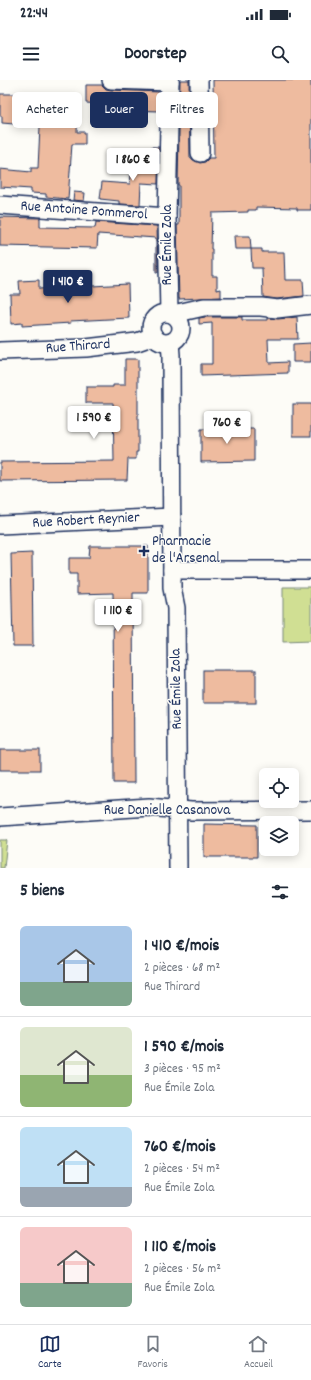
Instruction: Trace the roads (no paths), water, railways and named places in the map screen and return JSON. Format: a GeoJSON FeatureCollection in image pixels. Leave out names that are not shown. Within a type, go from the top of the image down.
{"type":"FeatureCollection","features":[{"type":"Feature","properties":{"kind":"street"},"geometry":{"type":"LineString","coordinates":[[111,80],[170,81]]}},
{"type":"Feature","properties":{"kind":"street"},"geometry":{"type":"LineString","coordinates":[[199,80],[200,153]]}},
{"type":"Feature","properties":{"kind":"street","name":"Rue Émile Zola"},"geometry":{"type":"LineString","coordinates":[[170,81],[168,218],[171,314],[179,319],[181,326],[180,333],[176,339],[170,342],[172,588],[176,608],[178,868]]}},
{"type":"Feature","properties":{"kind":"street","name":"Rue Antoine Pommerol"},"geometry":{"type":"LineString","coordinates":[[0,205],[168,218]]}},
{"type":"Feature","properties":{"kind":"street"},"geometry":{"type":"LineString","coordinates":[[170,342],[164,343],[158,340],[154,336],[152,330],[152,323],[156,317],[162,313],[171,314],[204,308],[261,307],[277,309],[311,305]]}},
{"type":"Feature","properties":{"kind":"street","name":"Rue Thirard"},"geometry":{"type":"LineString","coordinates":[[0,351],[86,348],[137,342],[154,336]]}},
{"type":"Feature","properties":{"kind":"street","name":"Rue Robert Reynier"},"geometry":{"type":"LineString","coordinates":[[0,525],[172,517]]}},
{"type":"Feature","properties":{"kind":"street"},"geometry":{"type":"LineString","coordinates":[[172,570],[311,570]]}},
{"type":"Feature","properties":{"kind":"street","name":"Rue Danielle Casanova"},"geometry":{"type":"LineString","coordinates":[[0,816],[149,807],[178,810],[311,810]]}},
{"type":"Feature","properties":{"kind":"place","name":"Pharmacie de l'Arsenal"},"geometry":{"type":"Point","coordinates":[144,551]}}]}
